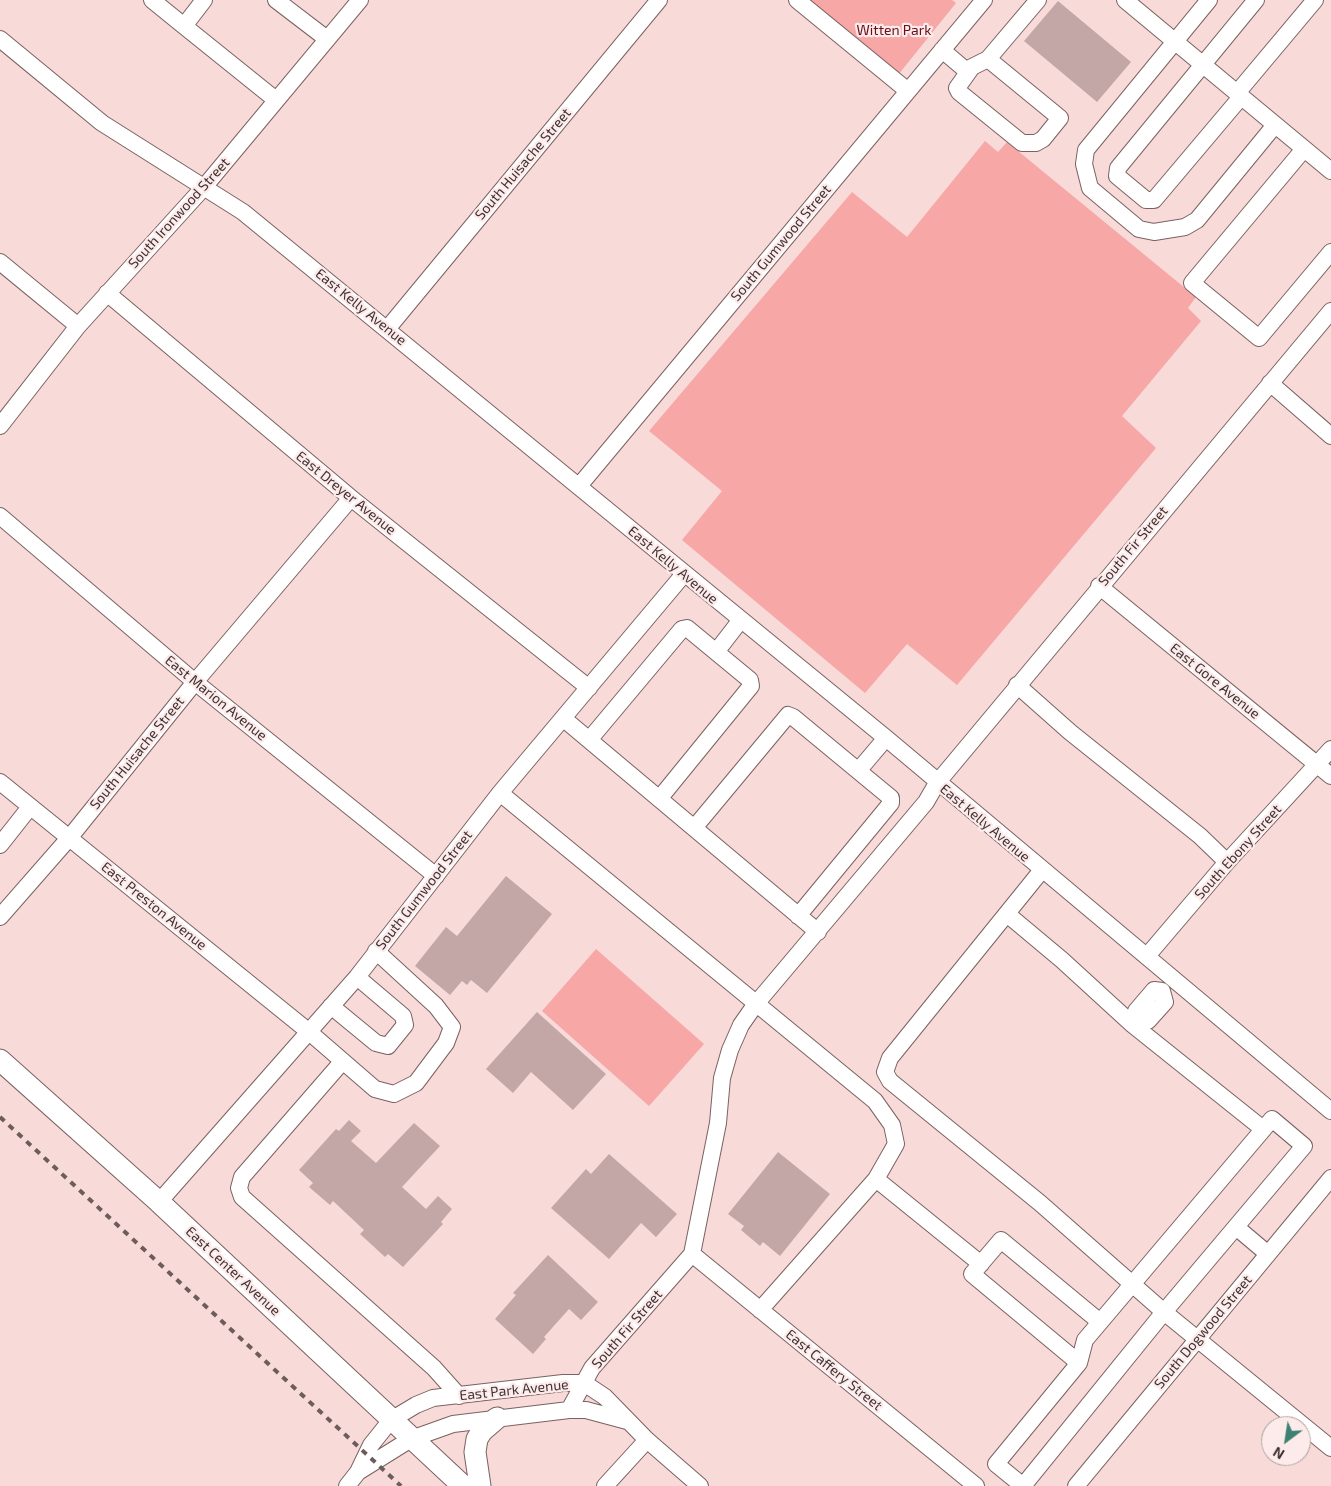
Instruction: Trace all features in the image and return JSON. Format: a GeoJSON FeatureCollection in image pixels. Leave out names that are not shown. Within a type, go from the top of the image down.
{"type":"FeatureCollection","features":[{"type":"Feature","properties":{"kind":"main road","name":"East Center Avenue"},"geometry":{"type":"LineString","coordinates":[[0,1060],[159,1202],[463,1486]]}},
{"type":"Feature","properties":{"kind":"main road"},"geometry":{"type":"LineString","coordinates":[[480,1486],[475,1452],[477,1439],[482,1431],[497,1418]]}},
{"type":"Feature","properties":{"kind":"street"},"geometry":{"type":"LineString","coordinates":[[152,0],[276,100]]}},
{"type":"Feature","properties":{"kind":"street"},"geometry":{"type":"LineString","coordinates":[[184,26],[204,0]]}},
{"type":"Feature","properties":{"kind":"street"},"geometry":{"type":"LineString","coordinates":[[276,0],[327,40]]}},
{"type":"Feature","properties":{"kind":"street","name":"South Ironwood Street"},"geometry":{"type":"LineString","coordinates":[[0,426],[78,326],[205,186],[360,0]]}},
{"type":"Feature","properties":{"kind":"street","name":"South Huisache Street"},"geometry":{"type":"LineString","coordinates":[[388,328],[660,0]]}},
{"type":"Feature","properties":{"kind":"street"},"geometry":{"type":"LineString","coordinates":[[797,0],[908,90]]}},
{"type":"Feature","properties":{"kind":"street","name":"South Gumwood Street"},"geometry":{"type":"LineString","coordinates":[[579,486],[984,0]]}},
{"type":"Feature","properties":{"kind":"street"},"geometry":{"type":"LineString","coordinates":[[988,59],[1060,118],[1043,139],[1036,143],[1022,143],[959,92],[957,86],[978,62],[988,59],[1038,0]]}},
{"type":"Feature","properties":{"kind":"street"},"geometry":{"type":"LineString","coordinates":[[1125,0],[1144,6],[1175,42],[1331,171]]}},
{"type":"Feature","properties":{"kind":"street"},"geometry":{"type":"LineString","coordinates":[[1209,0],[1091,143],[1084,156],[1090,188],[1134,226],[1154,232],[1191,225],[1275,125]]}},
{"type":"Feature","properties":{"kind":"street"},"geometry":{"type":"LineString","coordinates":[[1256,0],[1118,168],[1116,172],[1118,178],[1146,200],[1154,200],[1314,0]]}},
{"type":"Feature","properties":{"kind":"street","name":"East Kelly Avenue"},"geometry":{"type":"LineString","coordinates":[[0,39],[102,123],[205,186],[243,212],[388,328],[684,574],[886,738],[936,782],[1331,1110]]}},
{"type":"Feature","properties":{"kind":"street"},"geometry":{"type":"LineString","coordinates":[[942,50],[968,72]]}},
{"type":"Feature","properties":{"kind":"street"},"geometry":{"type":"LineString","coordinates":[[1304,148],[1192,283],[1259,338],[1331,252]]}},
{"type":"Feature","properties":{"kind":"street"},"geometry":{"type":"LineString","coordinates":[[0,262],[78,326]]}},
{"type":"Feature","properties":{"kind":"street","name":"East Dreyer Avenue"},"geometry":{"type":"LineString","coordinates":[[107,293],[351,498],[589,688]]}},
{"type":"Feature","properties":{"kind":"street","name":"South Fir Street"},"geometry":{"type":"LineString","coordinates":[[569,1410],[592,1368],[692,1254],[703,1208],[718,1123],[722,1078],[730,1050],[741,1025],[755,1005],[926,802],[936,782],[1331,311]]}},
{"type":"Feature","properties":{"kind":"street"},"geometry":{"type":"LineString","coordinates":[[1270,383],[1331,436]]}},
{"type":"Feature","properties":{"kind":"street","name":"South Huisache Street"},"geometry":{"type":"LineString","coordinates":[[0,917],[70,837],[195,682],[351,498]]}},
{"type":"Feature","properties":{"kind":"street","name":"East Marion Avenue"},"geometry":{"type":"LineString","coordinates":[[0,516],[195,682],[436,876]]}},
{"type":"Feature","properties":{"kind":"street","name":"South Gumwood Street"},"geometry":{"type":"LineString","coordinates":[[159,1202],[331,1006],[500,793],[684,574]]}},
{"type":"Feature","properties":{"kind":"street","name":"East Gore Avenue"},"geometry":{"type":"LineString","coordinates":[[1099,586],[1331,776]]}},
{"type":"Feature","properties":{"kind":"street"},"geometry":{"type":"LineString","coordinates":[[716,652],[740,620]]}},
{"type":"Feature","properties":{"kind":"street"},"geometry":{"type":"LineString","coordinates":[[589,740],[682,629],[687,628],[750,680],[751,686],[659,798]]}},
{"type":"Feature","properties":{"kind":"street"},"geometry":{"type":"LineString","coordinates":[[1017,685],[1070,732],[1200,836],[1227,862]]}},
{"type":"Feature","properties":{"kind":"street"},"geometry":{"type":"LineString","coordinates":[[694,828],[788,715],[793,717],[891,798],[891,803],[798,916]]}},
{"type":"Feature","properties":{"kind":"street"},"geometry":{"type":"LineString","coordinates":[[564,718],[818,932]]}},
{"type":"Feature","properties":{"kind":"street"},"geometry":{"type":"LineString","coordinates":[[858,771],[886,738]]}},
{"type":"Feature","properties":{"kind":"street","name":"South Ebony Street"},"geometry":{"type":"LineString","coordinates":[[1147,956],[1227,862],[1331,749]]}},
{"type":"Feature","properties":{"kind":"street","name":"East Preston Avenue"},"geometry":{"type":"LineString","coordinates":[[0,782],[308,1031],[375,1089],[394,1094],[416,1083],[446,1044],[452,1027],[436,1006],[376,951]]}},
{"type":"Feature","properties":{"kind":"street"},"geometry":{"type":"LineString","coordinates":[[500,793],[755,1005],[874,1101],[892,1126],[896,1144],[876,1179],[760,1310]]}},
{"type":"Feature","properties":{"kind":"street"},"geometry":{"type":"LineString","coordinates":[[2,840],[30,807]]}},
{"type":"Feature","properties":{"kind":"street"},"geometry":{"type":"LineString","coordinates":[[1042,870],[890,1058],[885,1072],[890,1081],[1040,1203],[1196,1339],[1331,1448]]}},
{"type":"Feature","properties":{"kind":"street"},"geometry":{"type":"LineString","coordinates":[[1007,914],[1263,1129]]}},
{"type":"Feature","properties":{"kind":"street"},"geometry":{"type":"LineString","coordinates":[[331,1006],[376,1043],[388,1046],[405,1025],[403,1016],[356,976]]}},
{"type":"Feature","properties":{"kind":"street"},"geometry":{"type":"LineString","coordinates":[[1135,1023],[1136,1011],[1154,990],[1162,991],[1174,979]]}},
{"type":"Feature","properties":{"kind":"street"},"geometry":{"type":"LineString","coordinates":[[342,1062],[242,1177],[239,1188],[242,1197],[434,1368],[459,1396]]}},
{"type":"Feature","properties":{"kind":"street"},"geometry":{"type":"LineString","coordinates":[[1272,1119],[1304,1146],[1236,1227],[1164,1312],[1023,1486],[996,1464],[1079,1363],[1085,1340],[1272,1119]]}},
{"type":"Feature","properties":{"kind":"street","name":"South Dogwood Street"},"geometry":{"type":"LineString","coordinates":[[1076,1486],[1331,1178]]}},
{"type":"Feature","properties":{"kind":"street"},"geometry":{"type":"LineString","coordinates":[[876,1179],[980,1264]]}},
{"type":"Feature","properties":{"kind":"street"},"geometry":{"type":"LineString","coordinates":[[1236,1227],[1268,1254]]}},
{"type":"Feature","properties":{"kind":"street"},"geometry":{"type":"LineString","coordinates":[[1079,1363],[972,1274],[1001,1240],[1100,1322]]}},
{"type":"Feature","properties":{"kind":"street","name":"East Caffery Street"},"geometry":{"type":"LineString","coordinates":[[692,1254],[976,1486]]}},
{"type":"Feature","properties":{"kind":"street","name":"East Park Avenue"},"geometry":{"type":"LineString","coordinates":[[391,1420],[416,1405],[433,1398],[563,1383],[584,1383],[605,1397],[646,1440],[700,1486]]}},
{"type":"Feature","properties":{"kind":"street","name":"East Park Avenue"},"geometry":{"type":"LineString","coordinates":[[358,1472],[411,1439],[453,1424],[569,1410],[586,1410],[627,1422]]}},
{"type":"Feature","properties":{"kind":"street"},"geometry":{"type":"LineString","coordinates":[[347,1486],[358,1472],[371,1445],[391,1420]]}},
{"type":"Feature","properties":{"kind":"street"},"geometry":{"type":"LineString","coordinates":[[605,1486],[646,1440]]}},
{"type":"Feature","properties":{"kind":"green space","name":"Witten Park"},"geometry":{"type":"Polygon","coordinates":[[[808,0],[952,0],[956,3],[898,75],[808,0]]]}},
{"type":"Feature","properties":{"kind":"green space"},"geometry":{"type":"Polygon","coordinates":[[[985,141],[998,152],[1007,142],[1196,297],[1188,308],[1201,321],[1122,416],[1156,448],[957,685],[907,644],[865,693],[682,540],[722,491],[649,431],[852,192],[907,237],[985,141]]]}},
{"type":"Feature","properties":{"kind":"green space"},"geometry":{"type":"Polygon","coordinates":[[[596,949],[704,1044],[649,1106],[542,1011],[596,949]]]}},
{"type":"Feature","properties":{"kind":"building"},"geometry":{"type":"Polygon","coordinates":[[[1058,1],[1131,62],[1097,102],[1024,41],[1058,1]]]}},
{"type":"Feature","properties":{"kind":"building"},"geometry":{"type":"Polygon","coordinates":[[[506,876],[552,914],[487,993],[471,980],[467,985],[462,981],[450,995],[415,966],[446,927],[457,936],[506,876]]]}},
{"type":"Feature","properties":{"kind":"building"},"geometry":{"type":"Polygon","coordinates":[[[537,1012],[606,1074],[573,1110],[531,1072],[513,1093],[486,1069],[537,1012]]]}},
{"type":"Feature","properties":{"kind":"building"},"geometry":{"type":"Polygon","coordinates":[[[349,1120],[361,1131],[351,1141],[376,1163],[414,1123],[440,1146],[402,1187],[426,1209],[438,1196],[452,1209],[441,1222],[443,1224],[403,1267],[388,1254],[385,1257],[360,1234],[364,1230],[333,1201],[330,1205],[309,1187],[313,1183],[299,1170],[336,1129],[339,1131],[349,1120]]]}},
{"type":"Feature","properties":{"kind":"building"},"geometry":{"type":"Polygon","coordinates":[[[778,1152],[830,1194],[780,1256],[763,1242],[760,1246],[741,1230],[744,1226],[728,1214],[778,1152]]]}},
{"type":"Feature","properties":{"kind":"building"},"geometry":{"type":"Polygon","coordinates":[[[609,1154],[677,1214],[656,1237],[641,1223],[609,1259],[551,1208],[586,1169],[591,1174],[609,1154]]]}},
{"type":"Feature","properties":{"kind":"building"},"geometry":{"type":"Polygon","coordinates":[[[548,1255],[598,1302],[581,1320],[569,1309],[544,1337],[546,1339],[533,1354],[495,1319],[516,1295],[513,1293],[548,1255]]]}},
{"type":"Feature","properties":{"kind":"railway"},"geometry":{"type":"LineString","coordinates":[[0,1117],[401,1486]]}}]}
